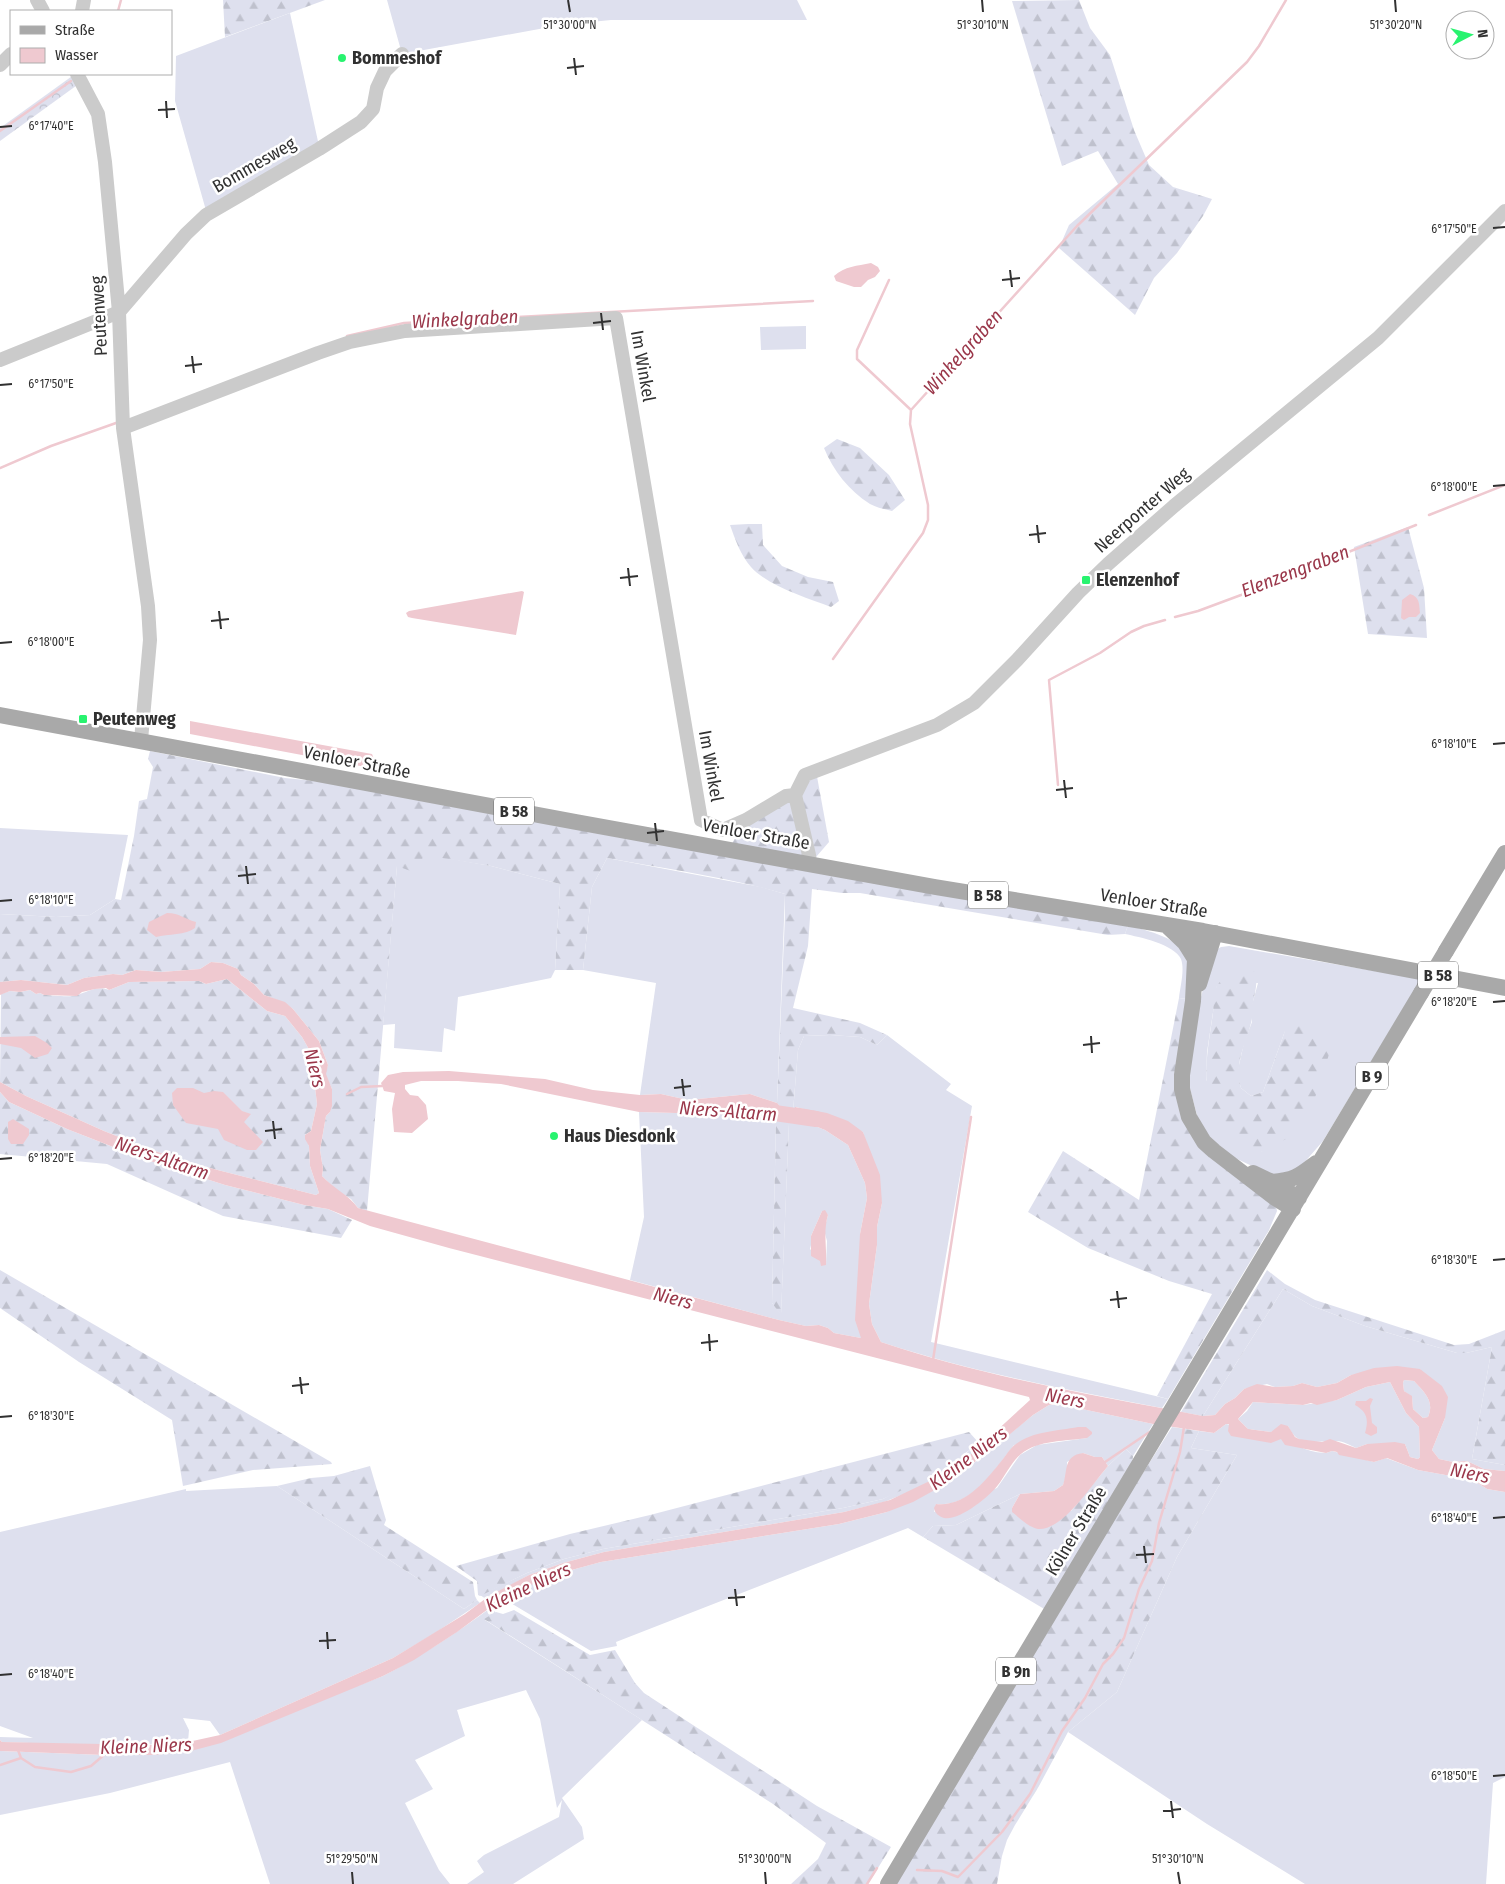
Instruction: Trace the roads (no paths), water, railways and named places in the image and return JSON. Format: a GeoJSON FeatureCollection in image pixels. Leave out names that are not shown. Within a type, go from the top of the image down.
{"type":"FeatureCollection","features":[{"type":"Feature","properties":{"kind":"main road","name":"Venloer Straße"},"geometry":{"type":"LineString","coordinates":[[0,715],[141,740],[377,786],[810,864],[1207,932],[1505,988]]}},
{"type":"Feature","properties":{"kind":"main road","name":"B 9"},"geometry":{"type":"LineString","coordinates":[[1296,1203],[1505,853]]}},
{"type":"Feature","properties":{"kind":"main road"},"geometry":{"type":"LineString","coordinates":[[1166,925],[1185,944],[1195,959]]}},
{"type":"Feature","properties":{"kind":"main road"},"geometry":{"type":"LineString","coordinates":[[1193,1000],[1195,959],[1207,932]]}},
{"type":"Feature","properties":{"kind":"main road"},"geometry":{"type":"LineString","coordinates":[[1207,932],[1193,1000],[1182,1075],[1185,1103],[1189,1117],[1200,1136],[1214,1151],[1275,1198],[1296,1203]]}},
{"type":"Feature","properties":{"kind":"main road"},"geometry":{"type":"LineString","coordinates":[[1272,1182],[1296,1178],[1322,1158]]}},
{"type":"Feature","properties":{"kind":"main road"},"geometry":{"type":"LineString","coordinates":[[1226,1160],[1272,1182],[1296,1203]]}},
{"type":"Feature","properties":{"kind":"main road","name":"Kölner Straße"},"geometry":{"type":"LineString","coordinates":[[888,1884],[1296,1203]]}},
{"type":"Feature","properties":{"kind":"street","name":"Bommesweg"},"geometry":{"type":"LineString","coordinates":[[119,312],[186,234],[206,215],[319,149],[361,122],[372,109],[377,88],[385,71],[402,54]]}},
{"type":"Feature","properties":{"kind":"street"},"geometry":{"type":"LineString","coordinates":[[0,65],[10,55]]}},
{"type":"Feature","properties":{"kind":"street","name":"Peutenweg"},"geometry":{"type":"LineString","coordinates":[[78,75],[98,114],[105,162],[119,312],[123,428],[148,606],[150,640],[141,740]]}},
{"type":"Feature","properties":{"kind":"street","name":"Neerponter Weg"},"geometry":{"type":"LineString","coordinates":[[795,795],[805,776],[937,725],[974,703],[1108,564],[1174,506],[1378,338],[1505,211]]}},
{"type":"Feature","properties":{"kind":"street"},"geometry":{"type":"LineString","coordinates":[[0,360],[119,312]]}},
{"type":"Feature","properties":{"kind":"street","name":"Im Winkel"},"geometry":{"type":"LineString","coordinates":[[123,428],[350,342],[405,331],[616,318],[701,820],[722,830],[746,820],[786,796],[795,795]]}},
{"type":"Feature","properties":{"kind":"street"},"geometry":{"type":"LineString","coordinates":[[795,795],[810,864]]}},
{"type":"Feature","properties":{"kind":"water"},"geometry":{"type":"Polygon","coordinates":[[[871,263],[878,267],[880,271],[861,287],[854,287],[836,281],[834,276],[842,270],[871,263]]]}},
{"type":"Feature","properties":{"kind":"water"},"geometry":{"type":"Polygon","coordinates":[[[524,592],[516,635],[412,618],[408,617],[406,613],[409,611],[524,592]]]}},
{"type":"Feature","properties":{"kind":"water"},"geometry":{"type":"Polygon","coordinates":[[[1410,594],[1417,599],[1420,613],[1416,617],[1409,617],[1404,620],[1401,618],[1402,600],[1410,594]]]}},
{"type":"Feature","properties":{"kind":"water"},"geometry":{"type":"Polygon","coordinates":[[[190,721],[372,754],[374,759],[371,768],[190,734],[190,721]]]}},
{"type":"Feature","properties":{"kind":"water"},"geometry":{"type":"Polygon","coordinates":[[[167,913],[196,922],[195,928],[182,933],[156,937],[147,930],[149,922],[167,913]]]}},
{"type":"Feature","properties":{"kind":"water"},"geometry":{"type":"Polygon","coordinates":[[[211,962],[223,963],[238,969],[241,975],[254,984],[264,995],[285,1002],[293,1009],[319,1041],[328,1065],[326,1074],[332,1089],[332,1106],[326,1116],[320,1150],[323,1169],[322,1176],[358,1208],[779,1320],[806,1326],[819,1325],[828,1328],[834,1333],[861,1338],[855,1320],[860,1234],[867,1198],[865,1183],[848,1145],[825,1130],[795,1118],[795,1107],[827,1113],[848,1121],[863,1132],[880,1175],[882,1203],[877,1227],[877,1245],[869,1304],[872,1324],[881,1342],[1000,1375],[1081,1393],[1203,1416],[1215,1415],[1225,1404],[1244,1389],[1257,1384],[1275,1387],[1293,1386],[1302,1383],[1317,1387],[1337,1383],[1351,1375],[1374,1368],[1397,1366],[1420,1369],[1442,1386],[1448,1397],[1445,1418],[1432,1450],[1439,1459],[1453,1462],[1467,1461],[1484,1469],[1505,1471],[1505,1492],[1487,1489],[1473,1480],[1418,1470],[1387,1458],[1374,1462],[1339,1455],[1337,1452],[1332,1451],[1326,1453],[1285,1445],[1281,1439],[1271,1443],[1231,1436],[1228,1431],[1229,1424],[1226,1424],[1214,1433],[1153,1424],[1058,1404],[1049,1405],[1033,1415],[991,1450],[942,1486],[913,1502],[887,1512],[839,1524],[601,1562],[568,1571],[533,1584],[499,1601],[457,1632],[414,1660],[383,1676],[221,1743],[187,1752],[153,1755],[0,1751],[0,1740],[2,1742],[154,1745],[188,1742],[220,1735],[393,1658],[465,1614],[489,1596],[529,1575],[563,1563],[604,1552],[844,1512],[890,1500],[940,1476],[969,1456],[1030,1400],[1029,1397],[449,1248],[370,1226],[328,1209],[304,1205],[225,1185],[144,1159],[67,1129],[9,1102],[0,1092],[0,1082],[26,1096],[149,1149],[194,1164],[316,1195],[319,1193],[310,1166],[309,1146],[305,1139],[305,1135],[311,1131],[317,1104],[311,1053],[302,1037],[285,1016],[267,1011],[227,979],[206,984],[199,981],[129,982],[109,990],[106,988],[82,992],[77,996],[36,994],[30,990],[10,991],[0,995],[0,982],[21,980],[67,985],[84,978],[113,974],[122,975],[136,970],[161,972],[200,969],[211,962]],[[1404,1380],[1404,1391],[1412,1396],[1413,1409],[1423,1418],[1428,1417],[1430,1406],[1427,1397],[1414,1381],[1404,1380]],[[1390,1382],[1366,1387],[1337,1400],[1317,1405],[1311,1403],[1303,1405],[1253,1402],[1238,1419],[1248,1429],[1271,1432],[1281,1424],[1288,1426],[1295,1437],[1299,1439],[1322,1442],[1330,1439],[1356,1448],[1367,1444],[1395,1442],[1405,1444],[1410,1457],[1418,1459],[1420,1457],[1419,1427],[1406,1413],[1390,1382]]]}},
{"type":"Feature","properties":{"kind":"water"},"geometry":{"type":"Polygon","coordinates":[[[35,1036],[52,1048],[48,1054],[35,1058],[21,1048],[0,1044],[0,1037],[35,1036]]]}},
{"type":"Feature","properties":{"kind":"water"},"geometry":{"type":"Polygon","coordinates":[[[449,1071],[545,1079],[593,1090],[640,1095],[661,1094],[688,1100],[750,1094],[777,1103],[783,1109],[782,1118],[776,1122],[748,1115],[639,1112],[501,1084],[421,1081],[405,1085],[405,1089],[410,1095],[418,1096],[426,1105],[428,1119],[412,1133],[394,1132],[392,1109],[395,1093],[384,1091],[381,1083],[388,1075],[403,1072],[449,1071]]]}},
{"type":"Feature","properties":{"kind":"water"},"geometry":{"type":"Polygon","coordinates":[[[177,1088],[193,1088],[204,1093],[223,1092],[242,1111],[251,1114],[244,1122],[263,1142],[256,1150],[247,1150],[224,1140],[218,1129],[186,1123],[173,1105],[172,1093],[177,1088]]]}},
{"type":"Feature","properties":{"kind":"water"},"geometry":{"type":"Polygon","coordinates":[[[13,1119],[29,1129],[29,1135],[23,1144],[11,1144],[8,1139],[8,1122],[13,1119]]]}},
{"type":"Feature","properties":{"kind":"water"},"geometry":{"type":"Polygon","coordinates":[[[825,1210],[828,1215],[825,1234],[826,1265],[821,1266],[820,1261],[811,1256],[811,1236],[822,1211],[825,1210]]]}},
{"type":"Feature","properties":{"kind":"water"},"geometry":{"type":"Polygon","coordinates":[[[1370,1398],[1373,1399],[1370,1406],[1372,1423],[1377,1427],[1377,1433],[1371,1436],[1365,1433],[1366,1416],[1355,1405],[1356,1401],[1366,1401],[1370,1398]]]}},
{"type":"Feature","properties":{"kind":"water"},"geometry":{"type":"Polygon","coordinates":[[[1086,1427],[1092,1434],[1087,1438],[1052,1442],[1028,1449],[1015,1461],[994,1490],[981,1502],[965,1512],[958,1516],[944,1518],[935,1511],[936,1504],[947,1504],[966,1497],[990,1475],[1012,1447],[1023,1440],[1046,1432],[1086,1427]]]}},
{"type":"Feature","properties":{"kind":"water"},"geometry":{"type":"Polygon","coordinates":[[[1083,1453],[1102,1457],[1108,1466],[1077,1505],[1067,1514],[1048,1528],[1038,1529],[1027,1524],[1012,1512],[1012,1508],[1020,1494],[1054,1491],[1063,1485],[1069,1460],[1083,1453]]]}},
{"type":"Feature","properties":{"kind":"waterway"},"geometry":{"type":"LineString","coordinates":[[118,10],[121,0]]}},
{"type":"Feature","properties":{"kind":"waterway","name":"Winkelgraben"},"geometry":{"type":"LineString","coordinates":[[833,659],[923,533],[928,520],[928,505],[910,424],[911,410],[1077,226],[1247,62],[1259,46],[1286,0]]}},
{"type":"Feature","properties":{"kind":"waterway"},"geometry":{"type":"LineString","coordinates":[[0,131],[71,81]]}},
{"type":"Feature","properties":{"kind":"waterway"},"geometry":{"type":"LineString","coordinates":[[889,280],[857,350],[857,359],[911,410]]}},
{"type":"Feature","properties":{"kind":"waterway","name":"Winkelgraben"},"geometry":{"type":"LineString","coordinates":[[347,336],[404,323],[813,301]]}},
{"type":"Feature","properties":{"kind":"waterway","name":"Winkelgraben"},"geometry":{"type":"LineString","coordinates":[[0,468],[51,446],[116,423]]}},
{"type":"Feature","properties":{"kind":"waterway","name":"Elenzengraben"},"geometry":{"type":"LineString","coordinates":[[1429,515],[1505,485]]}},
{"type":"Feature","properties":{"kind":"waterway","name":"Elenzengraben"},"geometry":{"type":"LineString","coordinates":[[1175,617],[1198,611],[1241,595],[1416,525]]}},
{"type":"Feature","properties":{"kind":"waterway","name":"Elenzengraben"},"geometry":{"type":"LineString","coordinates":[[1058,785],[1049,680],[1100,653],[1131,632],[1165,620]]}},
{"type":"Feature","properties":{"kind":"waterway"},"geometry":{"type":"LineString","coordinates":[[347,1094],[361,1087],[382,1086]]}},
{"type":"Feature","properties":{"kind":"waterway","name":"Niers-Altarm"},"geometry":{"type":"LineString","coordinates":[[761,1111],[816,1119]]}},
{"type":"Feature","properties":{"kind":"waterway"},"geometry":{"type":"LineString","coordinates":[[933,1360],[971,1117]]}},
{"type":"Feature","properties":{"kind":"waterway"},"geometry":{"type":"LineString","coordinates":[[917,1870],[942,1871],[958,1877],[1002,1832],[1030,1794],[1062,1731],[1085,1698],[1103,1664],[1124,1638],[1139,1589],[1152,1561],[1159,1523],[1180,1452],[1184,1427]]}},
{"type":"Feature","properties":{"kind":"waterway"},"geometry":{"type":"LineString","coordinates":[[1105,1462],[1151,1431]]}},
{"type":"Feature","properties":{"kind":"waterway","name":"Kleine Niers"},"geometry":{"type":"LineString","coordinates":[[18,1750],[21,1758],[35,1767],[71,1772],[91,1766],[105,1754]]}},
{"type":"Feature","properties":{"kind":"waterway"},"geometry":{"type":"LineString","coordinates":[[0,1765],[21,1758]]}},
{"type":"Feature","properties":{"kind":"waterway"},"geometry":{"type":"LineString","coordinates":[[867,1884],[877,1868]]}},
{"type":"Feature","properties":{"kind":"place","name":"Bommeshof"},"geometry":{"type":"Point","coordinates":[342,58]}},
{"type":"Feature","properties":{"kind":"place","name":"Elenzenhof"},"geometry":{"type":"Point","coordinates":[1086,580]}},
{"type":"Feature","properties":{"kind":"place","name":"Peutenweg"},"geometry":{"type":"Point","coordinates":[83,719]}},
{"type":"Feature","properties":{"kind":"place","name":"Haus Diesdonk"},"geometry":{"type":"Point","coordinates":[554,1136]}},
{"type":"Feature","properties":{"kind":"water label","name":"Niers"},"geometry":{"type":"Point","coordinates":[315,1068]}},
{"type":"Feature","properties":{"kind":"water label","name":"Niers"},"geometry":{"type":"Point","coordinates":[673,1298]}},
{"type":"Feature","properties":{"kind":"water label","name":"Niers"},"geometry":{"type":"Point","coordinates":[1065,1398]}},
{"type":"Feature","properties":{"kind":"water label","name":"Niers"},"geometry":{"type":"Point","coordinates":[1470,1473]}}]}
